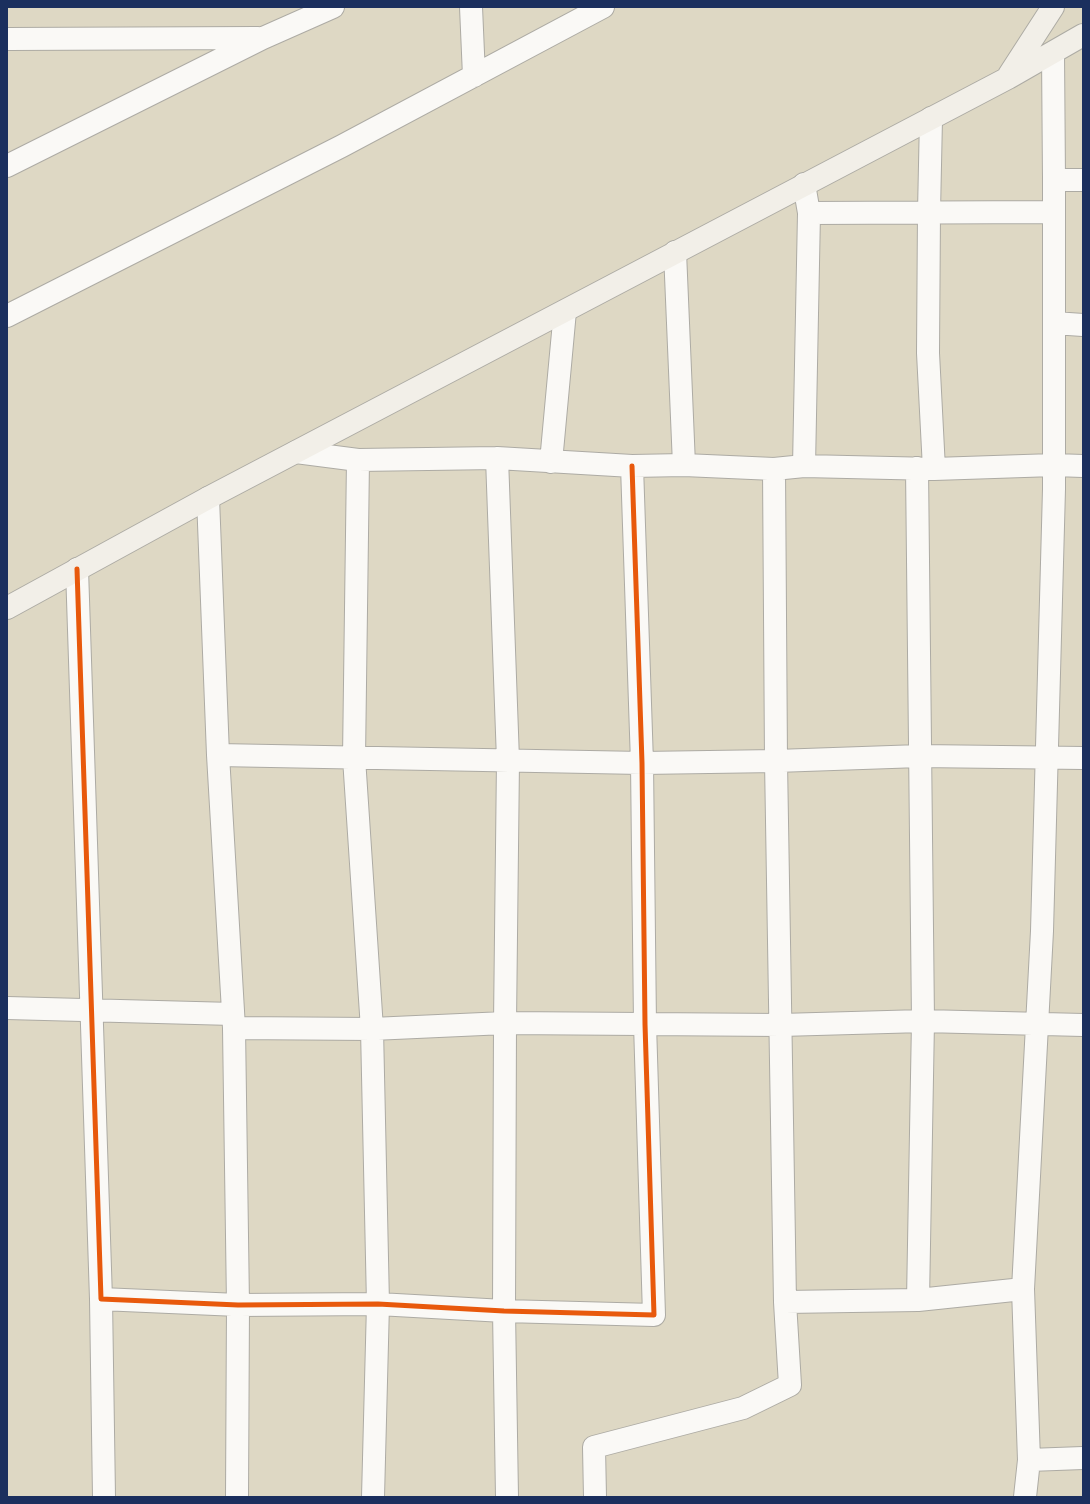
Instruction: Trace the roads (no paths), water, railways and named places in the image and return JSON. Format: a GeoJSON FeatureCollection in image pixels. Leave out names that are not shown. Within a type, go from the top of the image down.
{"type":"FeatureCollection","features":[{"type":"Feature","properties":{"kind":"street"},"geometry":{"type":"LineString","coordinates":[[7,166],[263,38],[333,7]]}},
{"type":"Feature","properties":{"kind":"street"},"geometry":{"type":"LineString","coordinates":[[471,7],[474,76]]}},
{"type":"Feature","properties":{"kind":"street"},"geometry":{"type":"LineString","coordinates":[[7,316],[342,146],[602,7]]}},
{"type":"Feature","properties":{"kind":"street"},"geometry":{"type":"LineString","coordinates":[[1008,78],[1053,7]]}},
{"type":"Feature","properties":{"kind":"street"},"geometry":{"type":"LineString","coordinates":[[7,608],[208,498],[1008,78],[1083,35]]}},
{"type":"Feature","properties":{"kind":"street"},"geometry":{"type":"LineString","coordinates":[[7,39],[263,38]]}},
{"type":"Feature","properties":{"kind":"street"},"geometry":{"type":"LineString","coordinates":[[1025,1497],[1029,1460],[1024,1289],[1042,931],[1054,465],[1053,52]]}},
{"type":"Feature","properties":{"kind":"street"},"geometry":{"type":"LineString","coordinates":[[918,1300],[923,1021],[920,756],[931,118]]}},
{"type":"Feature","properties":{"kind":"street"},"geometry":{"type":"LineString","coordinates":[[1054,180],[1083,180]]}},
{"type":"Feature","properties":{"kind":"street"},"geometry":{"type":"LineString","coordinates":[[804,184],[809,213],[804,466]]}},
{"type":"Feature","properties":{"kind":"street"},"geometry":{"type":"LineString","coordinates":[[809,213],[1054,212]]}},
{"type":"Feature","properties":{"kind":"street"},"geometry":{"type":"LineString","coordinates":[[675,252],[684,465]]}},
{"type":"Feature","properties":{"kind":"street"},"geometry":{"type":"LineString","coordinates":[[551,462],[565,311]]}},
{"type":"Feature","properties":{"kind":"street"},"geometry":{"type":"LineString","coordinates":[[1054,323],[1083,325]]}},
{"type":"Feature","properties":{"kind":"street"},"geometry":{"type":"LineString","coordinates":[[296,452],[358,460],[497,458],[632,466],[684,465],[774,469],[804,466],[926,468],[1054,465],[1083,466]]}},
{"type":"Feature","properties":{"kind":"street"},"geometry":{"type":"LineString","coordinates":[[497,458],[508,760],[504,1311],[507,1497]]}},
{"type":"Feature","properties":{"kind":"street"},"geometry":{"type":"LineString","coordinates":[[358,460],[354,758],[372,1029],[378,1304],[373,1497]]}},
{"type":"Feature","properties":{"kind":"street"},"geometry":{"type":"LineString","coordinates":[[101,1299],[238,1305],[378,1304],[504,1311],[654,1315],[645,1024],[642,763],[632,466]]}},
{"type":"Feature","properties":{"kind":"street"},"geometry":{"type":"LineString","coordinates":[[595,1497],[594,1447],[743,1408],[790,1385],[786,1302],[776,761],[774,469]]}},
{"type":"Feature","properties":{"kind":"street"},"geometry":{"type":"LineString","coordinates":[[208,498],[218,755],[233,1021],[238,1305],[237,1497]]}},
{"type":"Feature","properties":{"kind":"street"},"geometry":{"type":"LineString","coordinates":[[77,569],[101,1299],[104,1497]]}},
{"type":"Feature","properties":{"kind":"street"},"geometry":{"type":"LineString","coordinates":[[218,755],[642,763],[776,761],[920,756],[1083,758]]}},
{"type":"Feature","properties":{"kind":"street"},"geometry":{"type":"LineString","coordinates":[[7,1008],[92,1010],[233,1021],[372,1029],[505,1023],[781,1025],[923,1021],[1083,1025]]}},
{"type":"Feature","properties":{"kind":"street"},"geometry":{"type":"LineString","coordinates":[[786,1302],[918,1300],[1024,1289]]}},
{"type":"Feature","properties":{"kind":"street"},"geometry":{"type":"LineString","coordinates":[[1029,1460],[1083,1458]]}}]}
